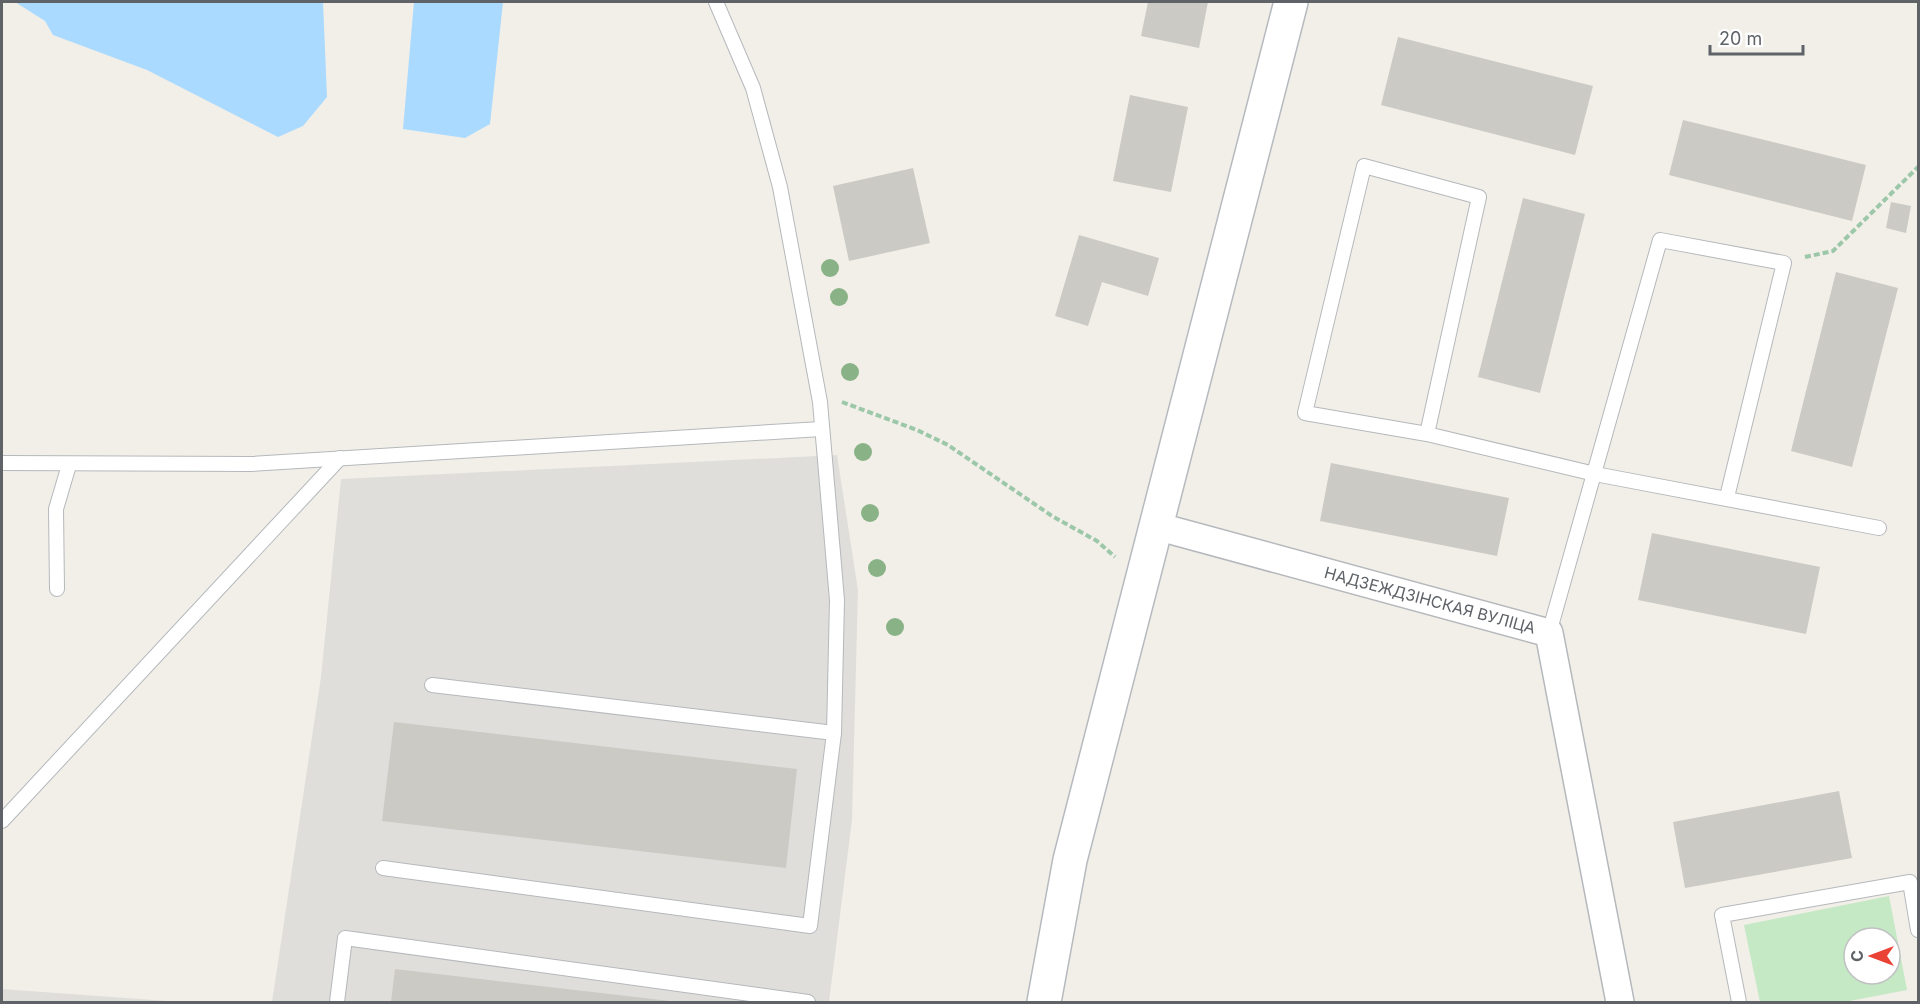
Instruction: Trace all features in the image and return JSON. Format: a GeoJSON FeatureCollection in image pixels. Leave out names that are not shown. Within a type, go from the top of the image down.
{"type":"FeatureCollection","features":[{"type":"Feature","properties":{"kind":"street"},"geometry":{"type":"LineString","coordinates":[[1044,1002],[1070,860],[1291,2]]}},
{"type":"Feature","properties":{"kind":"street","name":"НАДЗЕЖДЗІНСКАЯ ВУЛІЦА"},"geometry":{"type":"LineString","coordinates":[[1156,526],[1549,633],[1620,1002]]}},
{"type":"Feature","properties":{"kind":"lane"},"geometry":{"type":"LineString","coordinates":[[383,867],[810,926],[834,733],[837,600],[820,402],[780,187],[753,88],[716,2]]}},
{"type":"Feature","properties":{"kind":"lane"},"geometry":{"type":"LineString","coordinates":[[1427,434],[1479,198],[1364,166],[1305,413],[1427,434],[1595,474],[1727,497],[1879,528]]}},
{"type":"Feature","properties":{"kind":"lane"},"geometry":{"type":"LineString","coordinates":[[1549,633],[1660,240],[1784,262],[1727,497]]}},
{"type":"Feature","properties":{"kind":"lane"},"geometry":{"type":"LineString","coordinates":[[2,463],[251,464],[821,429]]}},
{"type":"Feature","properties":{"kind":"lane"},"geometry":{"type":"LineString","coordinates":[[2,821],[340,458]]}},
{"type":"Feature","properties":{"kind":"lane"},"geometry":{"type":"LineString","coordinates":[[57,589],[56,509],[69,465]]}},
{"type":"Feature","properties":{"kind":"lane"},"geometry":{"type":"LineString","coordinates":[[432,685],[834,733]]}},
{"type":"Feature","properties":{"kind":"lane"},"geometry":{"type":"LineString","coordinates":[[1739,1002],[1722,915],[1910,882],[1918,930]]}},
{"type":"Feature","properties":{"kind":"lane"},"geometry":{"type":"LineString","coordinates":[[337,1002],[345,938],[804,1002]]}},
{"type":"Feature","properties":{"kind":"path"},"geometry":{"type":"LineString","coordinates":[[1784,262],[1833,251],[1918,167]]}},
{"type":"Feature","properties":{"kind":"path"},"geometry":{"type":"LineString","coordinates":[[820,402],[847,402],[948,445],[1052,516],[1097,541],[1141,579]]}},
{"type":"Feature","properties":{"kind":"shaded area"},"geometry":{"type":"Polygon","coordinates":[[[837,455],[858,590],[852,820],[829,1002],[272,1002],[321,677],[341,479],[837,455]]]}},
{"type":"Feature","properties":{"kind":"shaded area"},"geometry":{"type":"Polygon","coordinates":[[[2,989],[181,1002],[2,1002],[2,989]]]}},
{"type":"Feature","properties":{"kind":"green space"},"geometry":{"type":"Polygon","coordinates":[[[1889,896],[1895,926],[1842,926],[1842,986],[1902,986],[1902,964],[1907,990],[1844,1002],[1760,1002],[1744,925],[1889,896]]]}},
{"type":"Feature","properties":{"kind":"water"},"geometry":{"type":"Polygon","coordinates":[[[15,2],[323,2],[327,97],[303,126],[278,137],[147,70],[53,35],[45,21],[15,2]]]}},
{"type":"Feature","properties":{"kind":"water"},"geometry":{"type":"Polygon","coordinates":[[[414,2],[503,2],[490,124],[465,138],[403,129],[414,2]]]}},
{"type":"Feature","properties":{"kind":"building"},"geometry":{"type":"Polygon","coordinates":[[[1148,2],[1208,2],[1199,48],[1141,36],[1148,2]]]}},
{"type":"Feature","properties":{"kind":"building"},"geometry":{"type":"Polygon","coordinates":[[[1398,37],[1593,86],[1575,155],[1381,105],[1398,37]]]}},
{"type":"Feature","properties":{"kind":"building"},"geometry":{"type":"Polygon","coordinates":[[[1130,95],[1188,107],[1171,192],[1113,181],[1130,95]]]}},
{"type":"Feature","properties":{"kind":"building"},"geometry":{"type":"Polygon","coordinates":[[[1683,120],[1866,165],[1852,221],[1669,175],[1683,120]]]}},
{"type":"Feature","properties":{"kind":"building"},"geometry":{"type":"Polygon","coordinates":[[[913,168],[930,243],[849,261],[833,186],[913,168]]]}},
{"type":"Feature","properties":{"kind":"building"},"geometry":{"type":"Polygon","coordinates":[[[1523,198],[1585,214],[1540,393],[1478,377],[1523,198]]]}},
{"type":"Feature","properties":{"kind":"building"},"geometry":{"type":"Polygon","coordinates":[[[1891,202],[1911,206],[1906,233],[1886,228],[1891,202]]]}},
{"type":"Feature","properties":{"kind":"building"},"geometry":{"type":"Polygon","coordinates":[[[1079,235],[1159,258],[1148,296],[1102,282],[1088,326],[1055,316],[1079,235]]]}},
{"type":"Feature","properties":{"kind":"building"},"geometry":{"type":"Polygon","coordinates":[[[1836,272],[1898,288],[1852,467],[1791,451],[1836,272]]]}},
{"type":"Feature","properties":{"kind":"building"},"geometry":{"type":"Polygon","coordinates":[[[1331,463],[1509,498],[1497,556],[1320,521],[1331,463]]]}},
{"type":"Feature","properties":{"kind":"building"},"geometry":{"type":"Polygon","coordinates":[[[1652,533],[1820,567],[1806,634],[1638,600],[1652,533]]]}},
{"type":"Feature","properties":{"kind":"building"},"geometry":{"type":"Polygon","coordinates":[[[394,722],[797,769],[786,868],[382,821],[394,722]]]}},
{"type":"Feature","properties":{"kind":"building"},"geometry":{"type":"Polygon","coordinates":[[[1839,791],[1852,858],[1685,888],[1673,822],[1839,791]]]}},
{"type":"Feature","properties":{"kind":"building"},"geometry":{"type":"Polygon","coordinates":[[[395,969],[670,1001],[670,1002],[391,1002],[395,969]]]}}]}
